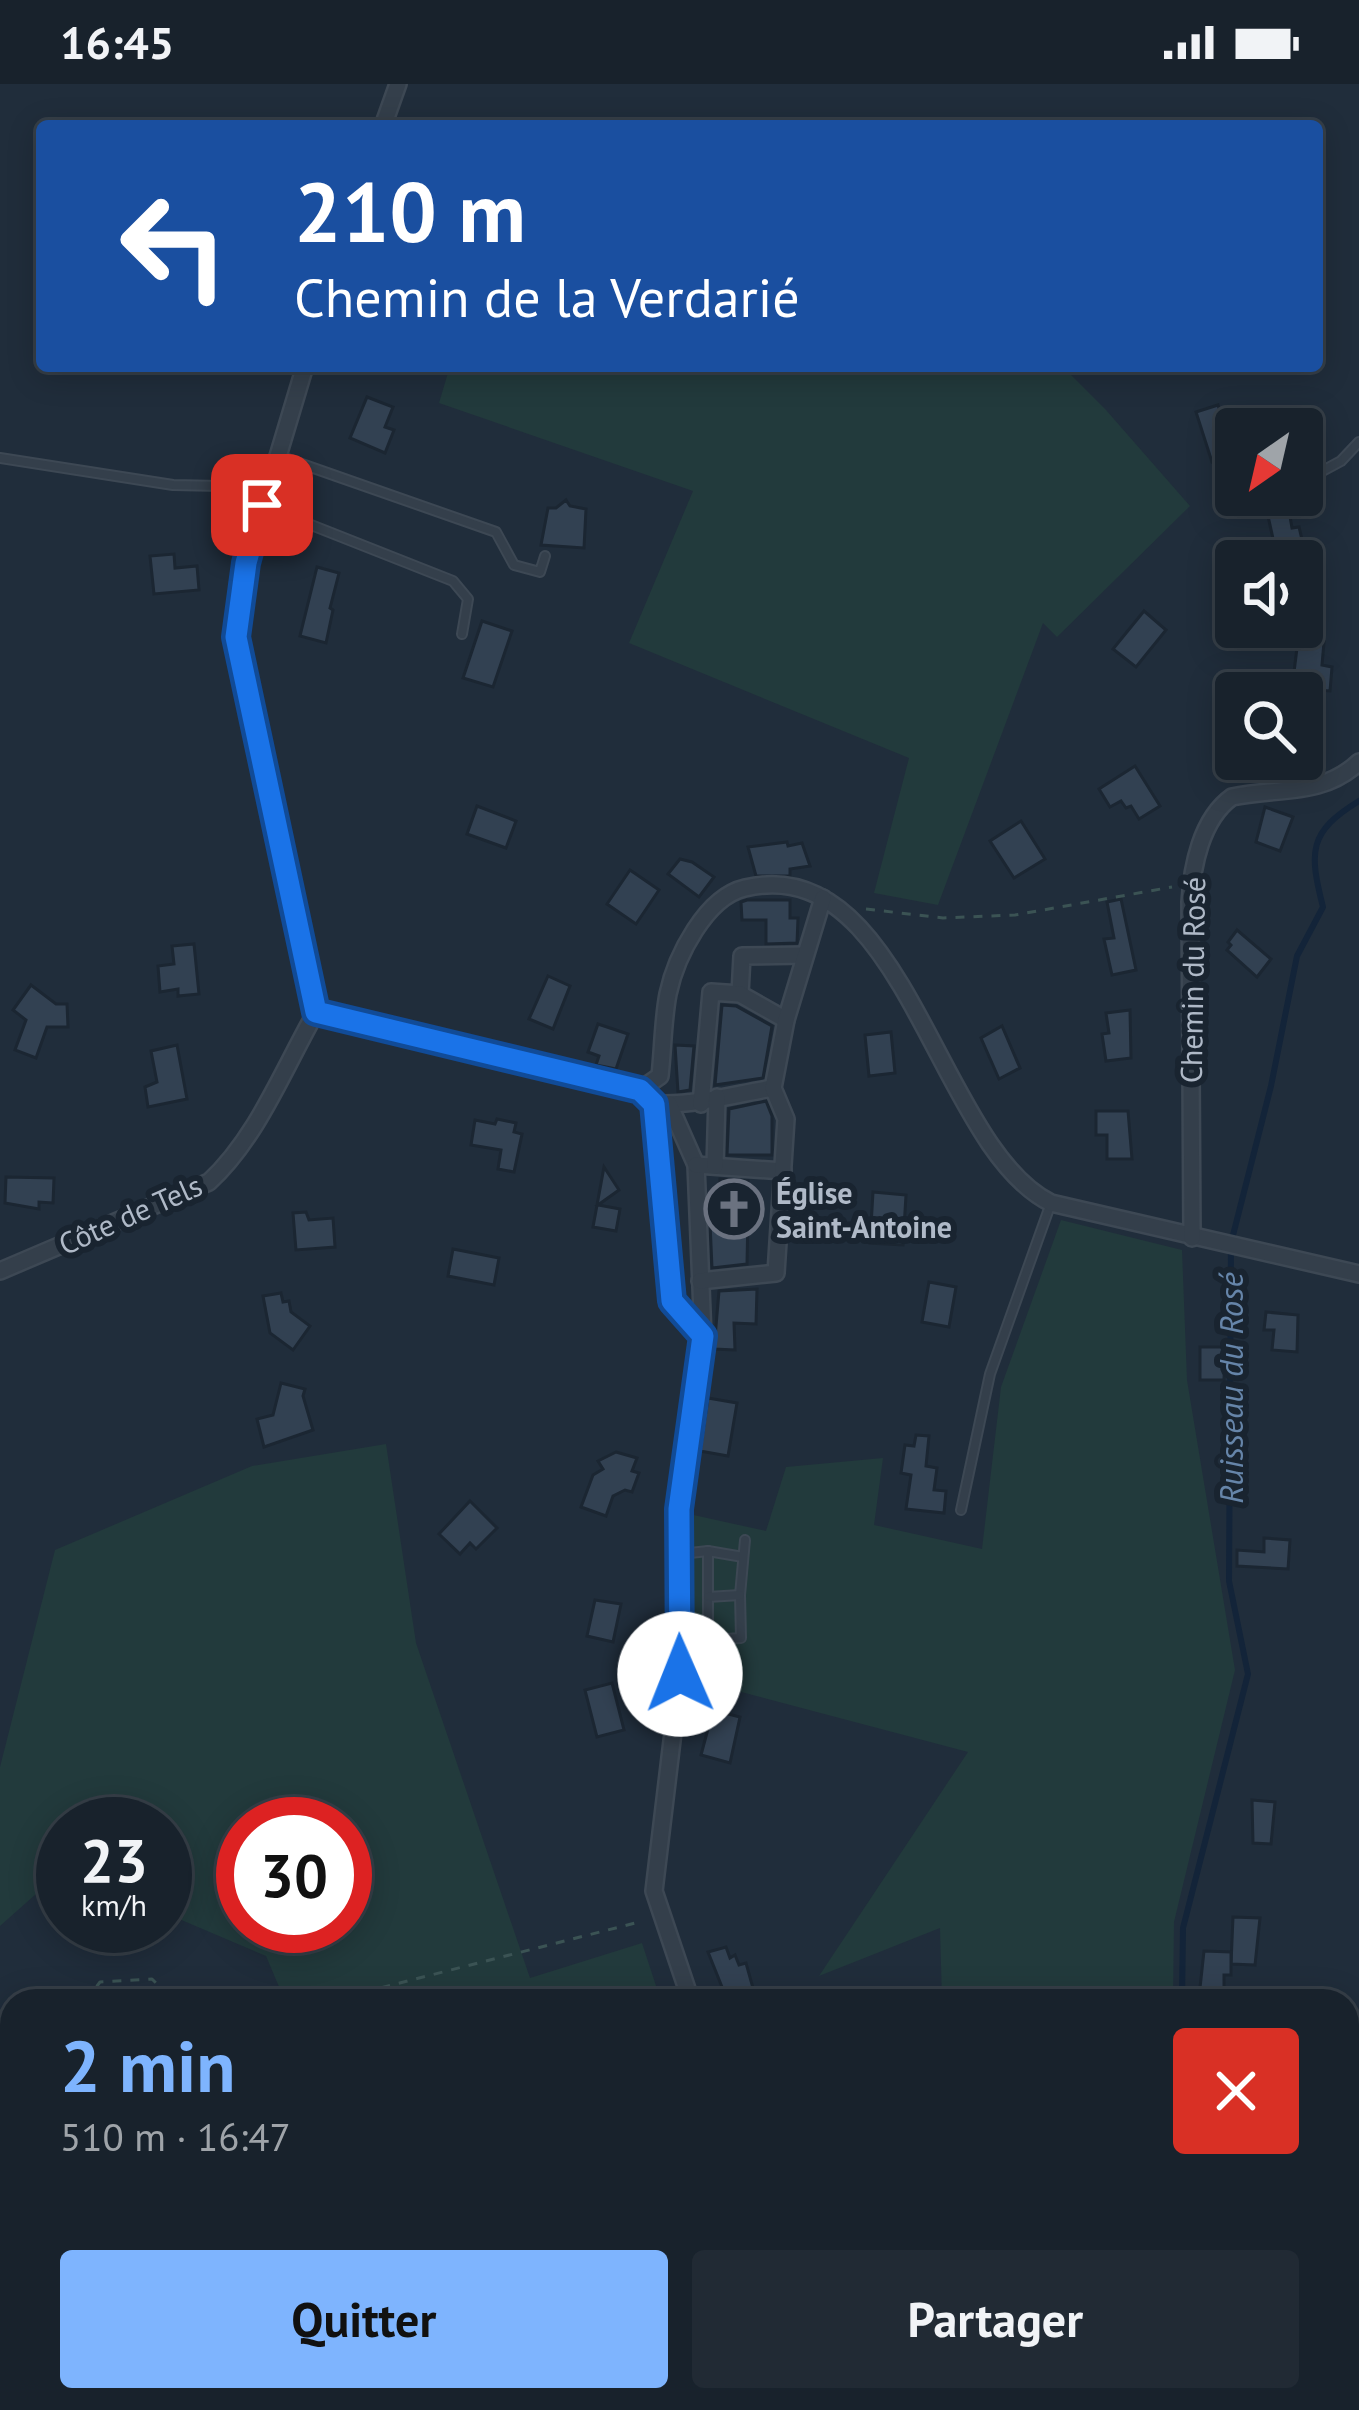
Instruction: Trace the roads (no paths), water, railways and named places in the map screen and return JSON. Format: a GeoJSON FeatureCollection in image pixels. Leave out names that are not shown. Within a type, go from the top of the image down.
{"type":"FeatureCollection","features":[{"type":"Feature","properties":{"kind":"street"},"geometry":{"type":"LineString","coordinates":[[385,120],[398,84]]}},
{"type":"Feature","properties":{"kind":"street"},"geometry":{"type":"LineString","coordinates":[[303,372],[246,563],[236,637],[316,1012],[640,1090],[662,1104],[696,1165],[703,1336],[679,1509],[680,1674],[654,1891],[687,1989]]}},
{"type":"Feature","properties":{"kind":"street","name":"Chemin du Rosé"},"geometry":{"type":"LineString","coordinates":[[1192,1238],[1191,884],[1209,826],[1232,797],[1309,790],[1330,783],[1359,762]]}},
{"type":"Feature","properties":{"kind":"street"},"geometry":{"type":"LineString","coordinates":[[640,1090],[660,1076],[668,990],[709,908],[728,892],[758,885],[792,885],[823,898],[887,962],[1001,1164],[1018,1183],[1051,1203],[1359,1274]]}},
{"type":"Feature","properties":{"kind":"street"},"geometry":{"type":"LineString","coordinates":[[700,1281],[776,1273],[786,1119],[773,1088],[785,1020],[823,898]]}},
{"type":"Feature","properties":{"kind":"street"},"geometry":{"type":"LineString","coordinates":[[740,994],[742,956],[805,955]]}},
{"type":"Feature","properties":{"kind":"street"},"geometry":{"type":"LineString","coordinates":[[715,1166],[709,1100],[711,992],[740,994],[785,1020]]}},
{"type":"Feature","properties":{"kind":"street","name":"Côte de Tels"},"geometry":{"type":"LineString","coordinates":[[0,1271],[209,1182],[253,1125],[316,1012]]}},
{"type":"Feature","properties":{"kind":"street"},"geometry":{"type":"LineString","coordinates":[[662,1104],[773,1088]]}},
{"type":"Feature","properties":{"kind":"street"},"geometry":{"type":"LineString","coordinates":[[662,1104],[672,1301],[703,1336]]}},
{"type":"Feature","properties":{"kind":"street"},"geometry":{"type":"LineString","coordinates":[[696,1165],[783,1171]]}},
{"type":"Feature","properties":{"kind":"lane"},"geometry":{"type":"LineString","coordinates":[[1323,471],[1341,461],[1359,442]]}},
{"type":"Feature","properties":{"kind":"lane"},"geometry":{"type":"LineString","coordinates":[[278,456],[496,532],[514,565],[540,572],[545,556]]}},
{"type":"Feature","properties":{"kind":"lane"},"geometry":{"type":"LineString","coordinates":[[0,458],[173,485],[267,488]]}},
{"type":"Feature","properties":{"kind":"lane"},"geometry":{"type":"LineString","coordinates":[[262,505],[453,580],[468,599],[462,634]]}},
{"type":"Feature","properties":{"kind":"lane"},"geometry":{"type":"LineString","coordinates":[[962,1510],[990,1374],[1051,1203]]}},
{"type":"Feature","properties":{"kind":"lane"},"geometry":{"type":"LineString","coordinates":[[708,1551],[708,1640],[741,1639],[746,1540]]}},
{"type":"Feature","properties":{"kind":"lane"},"geometry":{"type":"LineString","coordinates":[[679,1554],[708,1551],[743,1557]]}},
{"type":"Feature","properties":{"kind":"lane"},"geometry":{"type":"LineString","coordinates":[[708,1597],[740,1594]]}},
{"type":"Feature","properties":{"kind":"waterway","name":"Ruisseau du Rosé"},"geometry":{"type":"LineString","coordinates":[[1182,1989],[1183,1928],[1248,1674],[1229,1581],[1231,1243],[1271,1086],[1297,956],[1323,907],[1317,845],[1330,823],[1359,801]]}},
{"type":"Feature","properties":{"kind":"place","name":"Église Saint-Antoine"},"geometry":{"type":"Point","coordinates":[734,1209]}}]}
